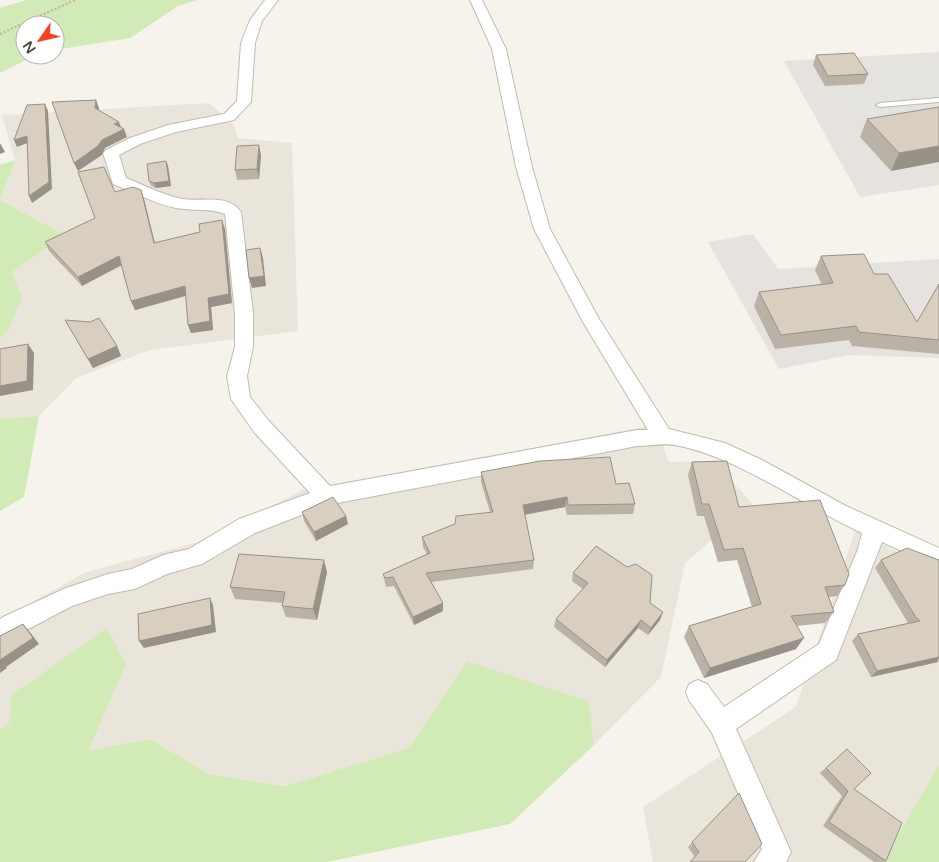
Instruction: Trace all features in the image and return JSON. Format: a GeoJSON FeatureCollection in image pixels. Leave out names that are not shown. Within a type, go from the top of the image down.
{"type":"FeatureCollection","features":[{"type":"Feature","properties":{"kind":"street"},"geometry":{"type":"LineString","coordinates":[[272,0],[256,20],[248,43],[244,71],[244,102],[229,116],[173,128],[135,141],[111,153],[119,181],[176,203],[195,206],[221,205],[234,212],[244,314],[244,347],[237,376],[241,399],[261,426],[326,496]]}},
{"type":"Feature","properties":{"kind":"street"},"geometry":{"type":"LineString","coordinates":[[476,0],[499,49],[524,167],[542,229],[592,322],[663,437]]}},
{"type":"Feature","properties":{"kind":"street"},"geometry":{"type":"LineString","coordinates":[[0,633],[66,598],[108,584],[135,579],[163,565],[194,557],[247,526],[326,496],[637,438],[674,437],[718,449],[755,466],[838,512],[939,558]]}},
{"type":"Feature","properties":{"kind":"street"},"geometry":{"type":"LineString","coordinates":[[721,724],[828,652],[869,549],[874,527]]}},
{"type":"Feature","properties":{"kind":"street"},"geometry":{"type":"LineString","coordinates":[[698,692],[721,724],[778,852],[768,862]]}},
{"type":"Feature","properties":{"kind":"lane"},"geometry":{"type":"LineString","coordinates":[[880,105],[939,100]]}},
{"type":"Feature","properties":{"kind":"path"},"geometry":{"type":"LineString","coordinates":[[0,34],[75,0]]}},
{"type":"Feature","properties":{"kind":"shaded area"},"geometry":{"type":"Polygon","coordinates":[[[939,52],[939,185],[860,197],[784,61],[939,52]]]}},
{"type":"Feature","properties":{"kind":"shaded area"},"geometry":{"type":"Polygon","coordinates":[[[939,61],[939,118],[865,129],[841,92],[877,89],[867,66],[939,61]]]}},
{"type":"Feature","properties":{"kind":"shaded area"},"geometry":{"type":"Polygon","coordinates":[[[209,103],[233,124],[238,138],[292,143],[298,331],[150,350],[76,378],[39,416],[0,419],[0,338],[7,333],[12,272],[65,235],[0,200],[15,160],[2,115],[209,103]]]}},
{"type":"Feature","properties":{"kind":"shaded area"},"geometry":{"type":"Polygon","coordinates":[[[753,234],[778,269],[939,259],[939,358],[849,355],[779,369],[708,242],[753,234]]]}},
{"type":"Feature","properties":{"kind":"shaded area"},"geometry":{"type":"Polygon","coordinates":[[[655,425],[669,462],[713,461],[753,504],[685,563],[661,677],[594,745],[589,701],[467,661],[409,748],[285,786],[209,774],[150,739],[87,752],[126,665],[9,723],[0,730],[0,620],[86,572],[198,542],[303,490],[655,425]]]}},
{"type":"Feature","properties":{"kind":"shaded area"},"geometry":{"type":"Polygon","coordinates":[[[855,531],[939,572],[939,765],[882,862],[653,862],[643,807],[796,707],[855,531]]]}},
{"type":"Feature","properties":{"kind":"green space"},"geometry":{"type":"Polygon","coordinates":[[[26,0],[198,0],[178,6],[130,38],[65,48],[65,15],[15,15],[16,65],[0,73],[0,8],[26,0]]]}},
{"type":"Feature","properties":{"kind":"green space"},"geometry":{"type":"Polygon","coordinates":[[[15,160],[0,200],[0,165],[15,160]]]}},
{"type":"Feature","properties":{"kind":"green space"},"geometry":{"type":"Polygon","coordinates":[[[0,200],[65,235],[12,272],[22,298],[7,333],[0,338],[0,200]]]}},
{"type":"Feature","properties":{"kind":"green space"},"geometry":{"type":"Polygon","coordinates":[[[39,416],[24,497],[0,511],[0,419],[39,416]]]}},
{"type":"Feature","properties":{"kind":"green space"},"geometry":{"type":"Polygon","coordinates":[[[107,628],[126,665],[88,751],[150,739],[209,774],[285,786],[409,748],[467,661],[589,701],[594,745],[510,824],[327,862],[0,862],[0,730],[9,723],[12,695],[107,628]]]}},
{"type":"Feature","properties":{"kind":"green space"},"geometry":{"type":"Polygon","coordinates":[[[939,765],[939,862],[882,862],[939,765]]]}},
{"type":"Feature","properties":{"kind":"building"},"geometry":{"type":"Polygon","coordinates":[[[854,53],[868,74],[828,76],[816,55],[854,53]]]}},
{"type":"Feature","properties":{"kind":"building"},"geometry":{"type":"Polygon","coordinates":[[[96,100],[95,108],[119,122],[114,124],[124,129],[102,140],[98,146],[74,163],[52,102],[96,100]]]}},
{"type":"Feature","properties":{"kind":"building"},"geometry":{"type":"Polygon","coordinates":[[[45,104],[49,182],[29,196],[27,136],[14,140],[27,105],[45,104]]]}},
{"type":"Feature","properties":{"kind":"building"},"geometry":{"type":"Polygon","coordinates":[[[939,107],[939,146],[899,153],[867,119],[939,107]]]}},
{"type":"Feature","properties":{"kind":"building"},"geometry":{"type":"Polygon","coordinates":[[[259,145],[257,169],[235,170],[237,146],[259,145]]]}},
{"type":"Feature","properties":{"kind":"building"},"geometry":{"type":"Polygon","coordinates":[[[166,161],[169,181],[154,183],[149,181],[147,164],[166,161]]]}},
{"type":"Feature","properties":{"kind":"building"},"geometry":{"type":"Polygon","coordinates":[[[104,167],[115,192],[133,187],[141,190],[154,243],[200,232],[199,224],[222,220],[229,294],[208,298],[210,321],[188,325],[185,286],[131,301],[119,256],[78,277],[45,242],[95,218],[78,172],[104,167]]]}},
{"type":"Feature","properties":{"kind":"building"},"geometry":{"type":"Polygon","coordinates":[[[260,248],[264,276],[249,278],[246,250],[260,248]]]}},
{"type":"Feature","properties":{"kind":"building"},"geometry":{"type":"Polygon","coordinates":[[[864,254],[874,274],[888,274],[917,322],[939,284],[939,340],[859,332],[856,326],[781,335],[759,292],[833,283],[821,256],[864,254]]]}},
{"type":"Feature","properties":{"kind":"building"},"geometry":{"type":"Polygon","coordinates":[[[99,318],[117,346],[88,359],[65,320],[90,322],[99,318]]]}},
{"type":"Feature","properties":{"kind":"building"},"geometry":{"type":"Polygon","coordinates":[[[28,344],[27,381],[0,386],[0,349],[28,344]]]}},
{"type":"Feature","properties":{"kind":"building"},"geometry":{"type":"Polygon","coordinates":[[[610,457],[616,484],[629,483],[635,504],[568,505],[567,497],[523,505],[534,560],[426,573],[443,603],[413,617],[393,577],[385,578],[383,574],[430,553],[422,537],[455,524],[456,516],[493,512],[481,472],[540,461],[610,457]]]}},
{"type":"Feature","properties":{"kind":"building"},"geometry":{"type":"Polygon","coordinates":[[[727,461],[739,507],[820,500],[849,574],[845,585],[825,587],[834,612],[791,616],[804,638],[710,668],[689,626],[761,604],[743,548],[724,550],[709,504],[702,504],[692,462],[727,461]]]}},
{"type":"Feature","properties":{"kind":"building"},"geometry":{"type":"Polygon","coordinates":[[[333,497],[346,516],[314,532],[302,512],[333,497]]]}},
{"type":"Feature","properties":{"kind":"building"},"geometry":{"type":"Polygon","coordinates":[[[596,546],[627,567],[636,564],[652,575],[650,603],[663,612],[651,628],[641,620],[607,660],[556,619],[588,583],[573,573],[596,546]]]}},
{"type":"Feature","properties":{"kind":"building"},"geometry":{"type":"Polygon","coordinates":[[[907,548],[939,560],[939,657],[877,671],[858,634],[920,621],[915,616],[881,560],[907,548]]]}},
{"type":"Feature","properties":{"kind":"building"},"geometry":{"type":"Polygon","coordinates":[[[239,554],[324,560],[313,609],[282,606],[285,592],[230,587],[239,554]]]}},
{"type":"Feature","properties":{"kind":"building"},"geometry":{"type":"Polygon","coordinates":[[[210,598],[212,625],[139,641],[138,614],[210,598]]]}},
{"type":"Feature","properties":{"kind":"building"},"geometry":{"type":"Polygon","coordinates":[[[23,624],[33,638],[0,660],[0,636],[23,624]]]}},
{"type":"Feature","properties":{"kind":"building"},"geometry":{"type":"Polygon","coordinates":[[[847,749],[871,773],[854,789],[902,823],[886,861],[829,822],[848,791],[826,768],[847,749]]]}},
{"type":"Feature","properties":{"kind":"building"},"geometry":{"type":"Polygon","coordinates":[[[739,793],[762,844],[745,862],[691,862],[699,852],[692,842],[739,793]]]}}]}
